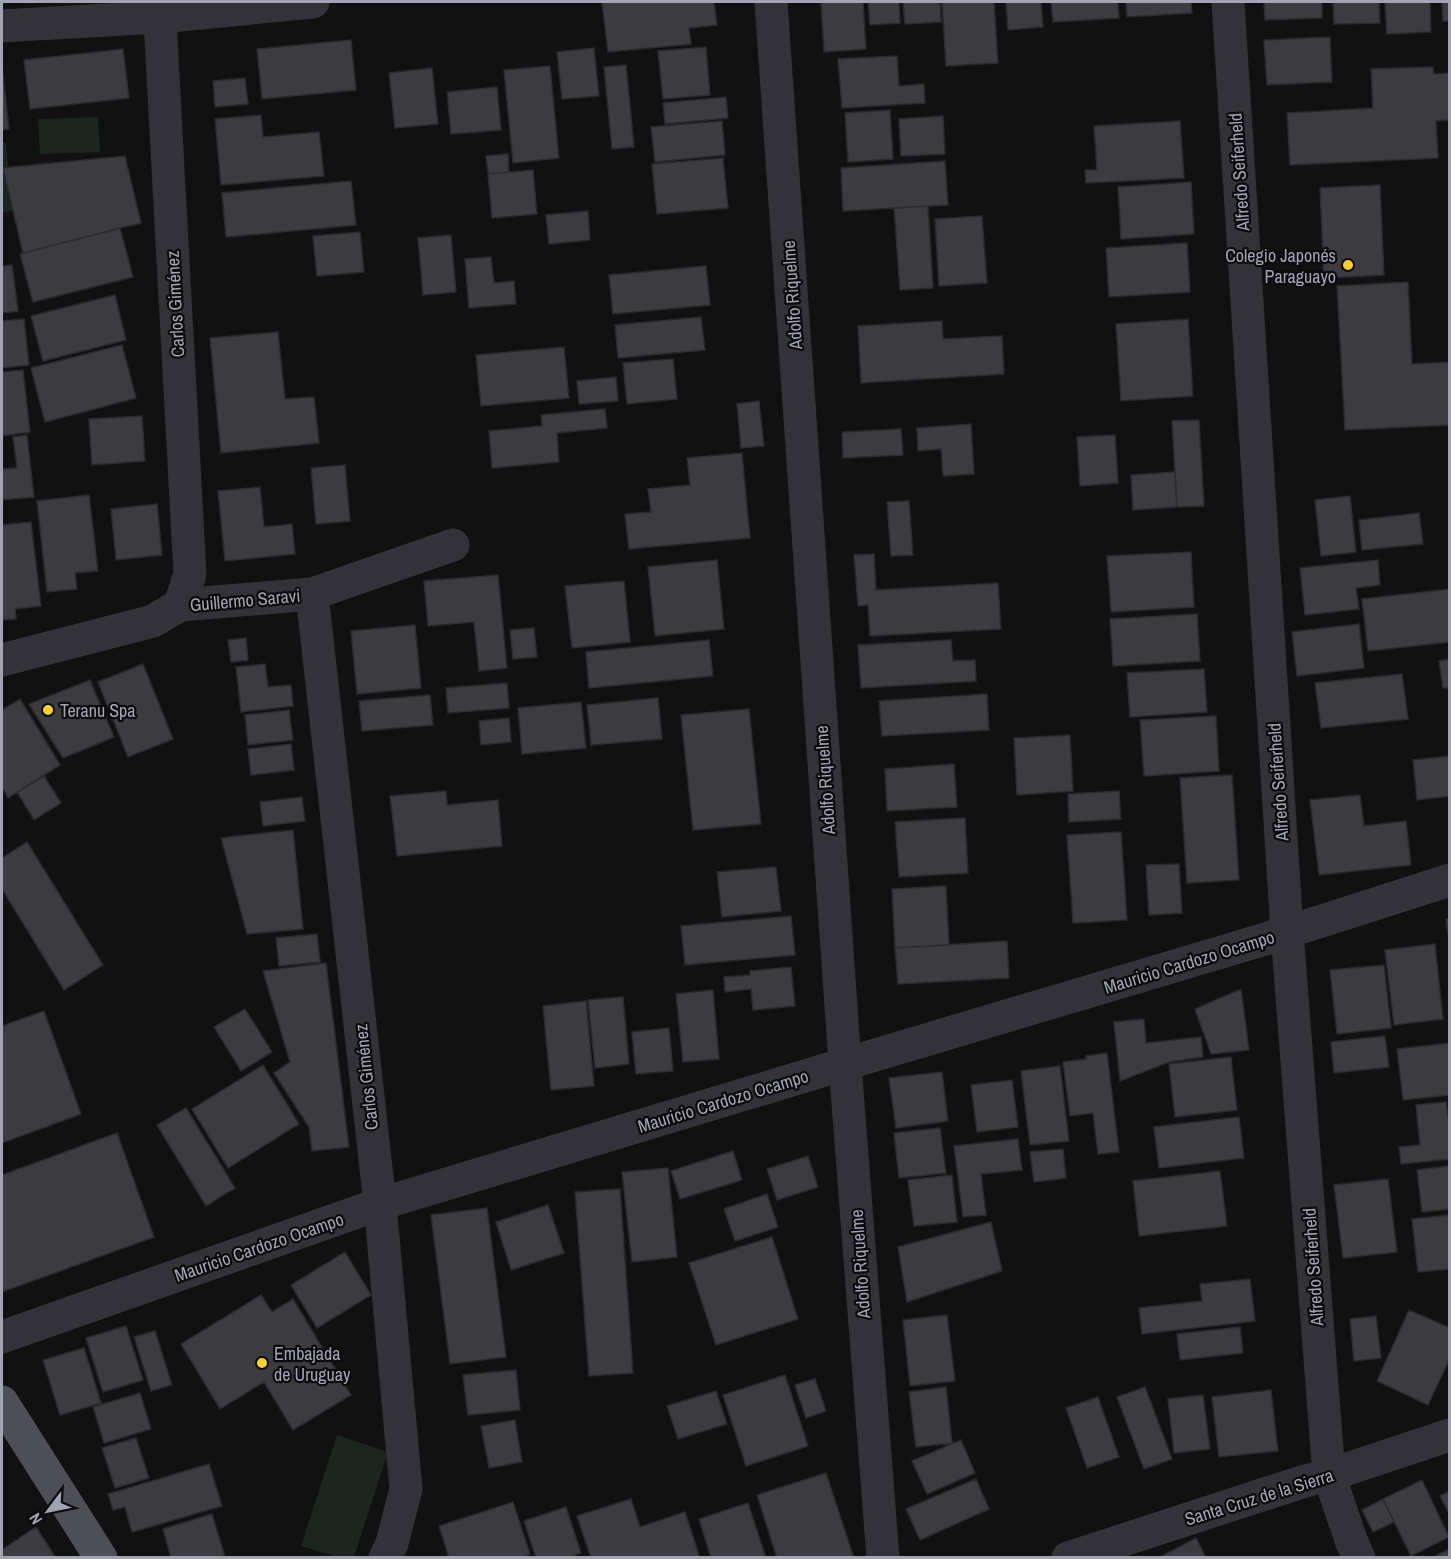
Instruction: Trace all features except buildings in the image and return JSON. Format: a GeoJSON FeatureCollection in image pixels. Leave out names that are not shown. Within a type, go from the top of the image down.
{"type":"FeatureCollection","features":[{"type":"Feature","properties":{"kind":"main road"},"geometry":{"type":"LineString","coordinates":[[2,1402],[101,1557]]}},
{"type":"Feature","properties":{"kind":"street"},"geometry":{"type":"LineString","coordinates":[[2,26],[159,9],[313,2]]}},
{"type":"Feature","properties":{"kind":"street","name":"Adolfo Riquelme"},"geometry":{"type":"LineString","coordinates":[[771,2],[845,1064],[883,1557]]}},
{"type":"Feature","properties":{"kind":"street","name":"Alfredo Seiferheld"},"geometry":{"type":"LineString","coordinates":[[1228,2],[1287,932],[1329,1475],[1359,1557]]}},
{"type":"Feature","properties":{"kind":"street","name":"Carlos Giménez"},"geometry":{"type":"LineString","coordinates":[[159,9],[190,574],[180,605]]}},
{"type":"Feature","properties":{"kind":"street","name":"Guillermo Saravi"},"geometry":{"type":"LineString","coordinates":[[2,660],[153,621],[180,605],[312,594],[453,545]]}},
{"type":"Feature","properties":{"kind":"street","name":"Carlos Giménez"},"geometry":{"type":"LineString","coordinates":[[312,594],[380,1204],[406,1489],[392,1543],[385,1557]]}},
{"type":"Feature","properties":{"kind":"street","name":"Mauricio Cardozo Ocampo"},"geometry":{"type":"LineString","coordinates":[[2,1338],[380,1204],[1287,932],[1449,880]]}},
{"type":"Feature","properties":{"kind":"street","name":"Santa Cruz de la Sierra"},"geometry":{"type":"LineString","coordinates":[[1068,1557],[1449,1435]]}},
{"type":"Feature","properties":{"kind":"shaded area"},"geometry":{"type":"Polygon","coordinates":[[[98,117],[100,152],[40,154],[38,119],[98,117]]]}},
{"type":"Feature","properties":{"kind":"shaded area"},"geometry":{"type":"Polygon","coordinates":[[[2,143],[6,143],[13,211],[2,212],[2,143]]]}},
{"type":"Feature","properties":{"kind":"shaded area"},"geometry":{"type":"Polygon","coordinates":[[[337,1435],[388,1452],[354,1557],[337,1557],[301,1546],[337,1435]]]}},
{"type":"Feature","properties":{"kind":"place","name":"Colegio Japonés Paraguayo"},"geometry":{"type":"Point","coordinates":[1348,265]}},
{"type":"Feature","properties":{"kind":"place","name":"Teranu Spa"},"geometry":{"type":"Point","coordinates":[48,710]}},
{"type":"Feature","properties":{"kind":"place","name":"Embajada de Uruguay"},"geometry":{"type":"Point","coordinates":[262,1363]}}]}
